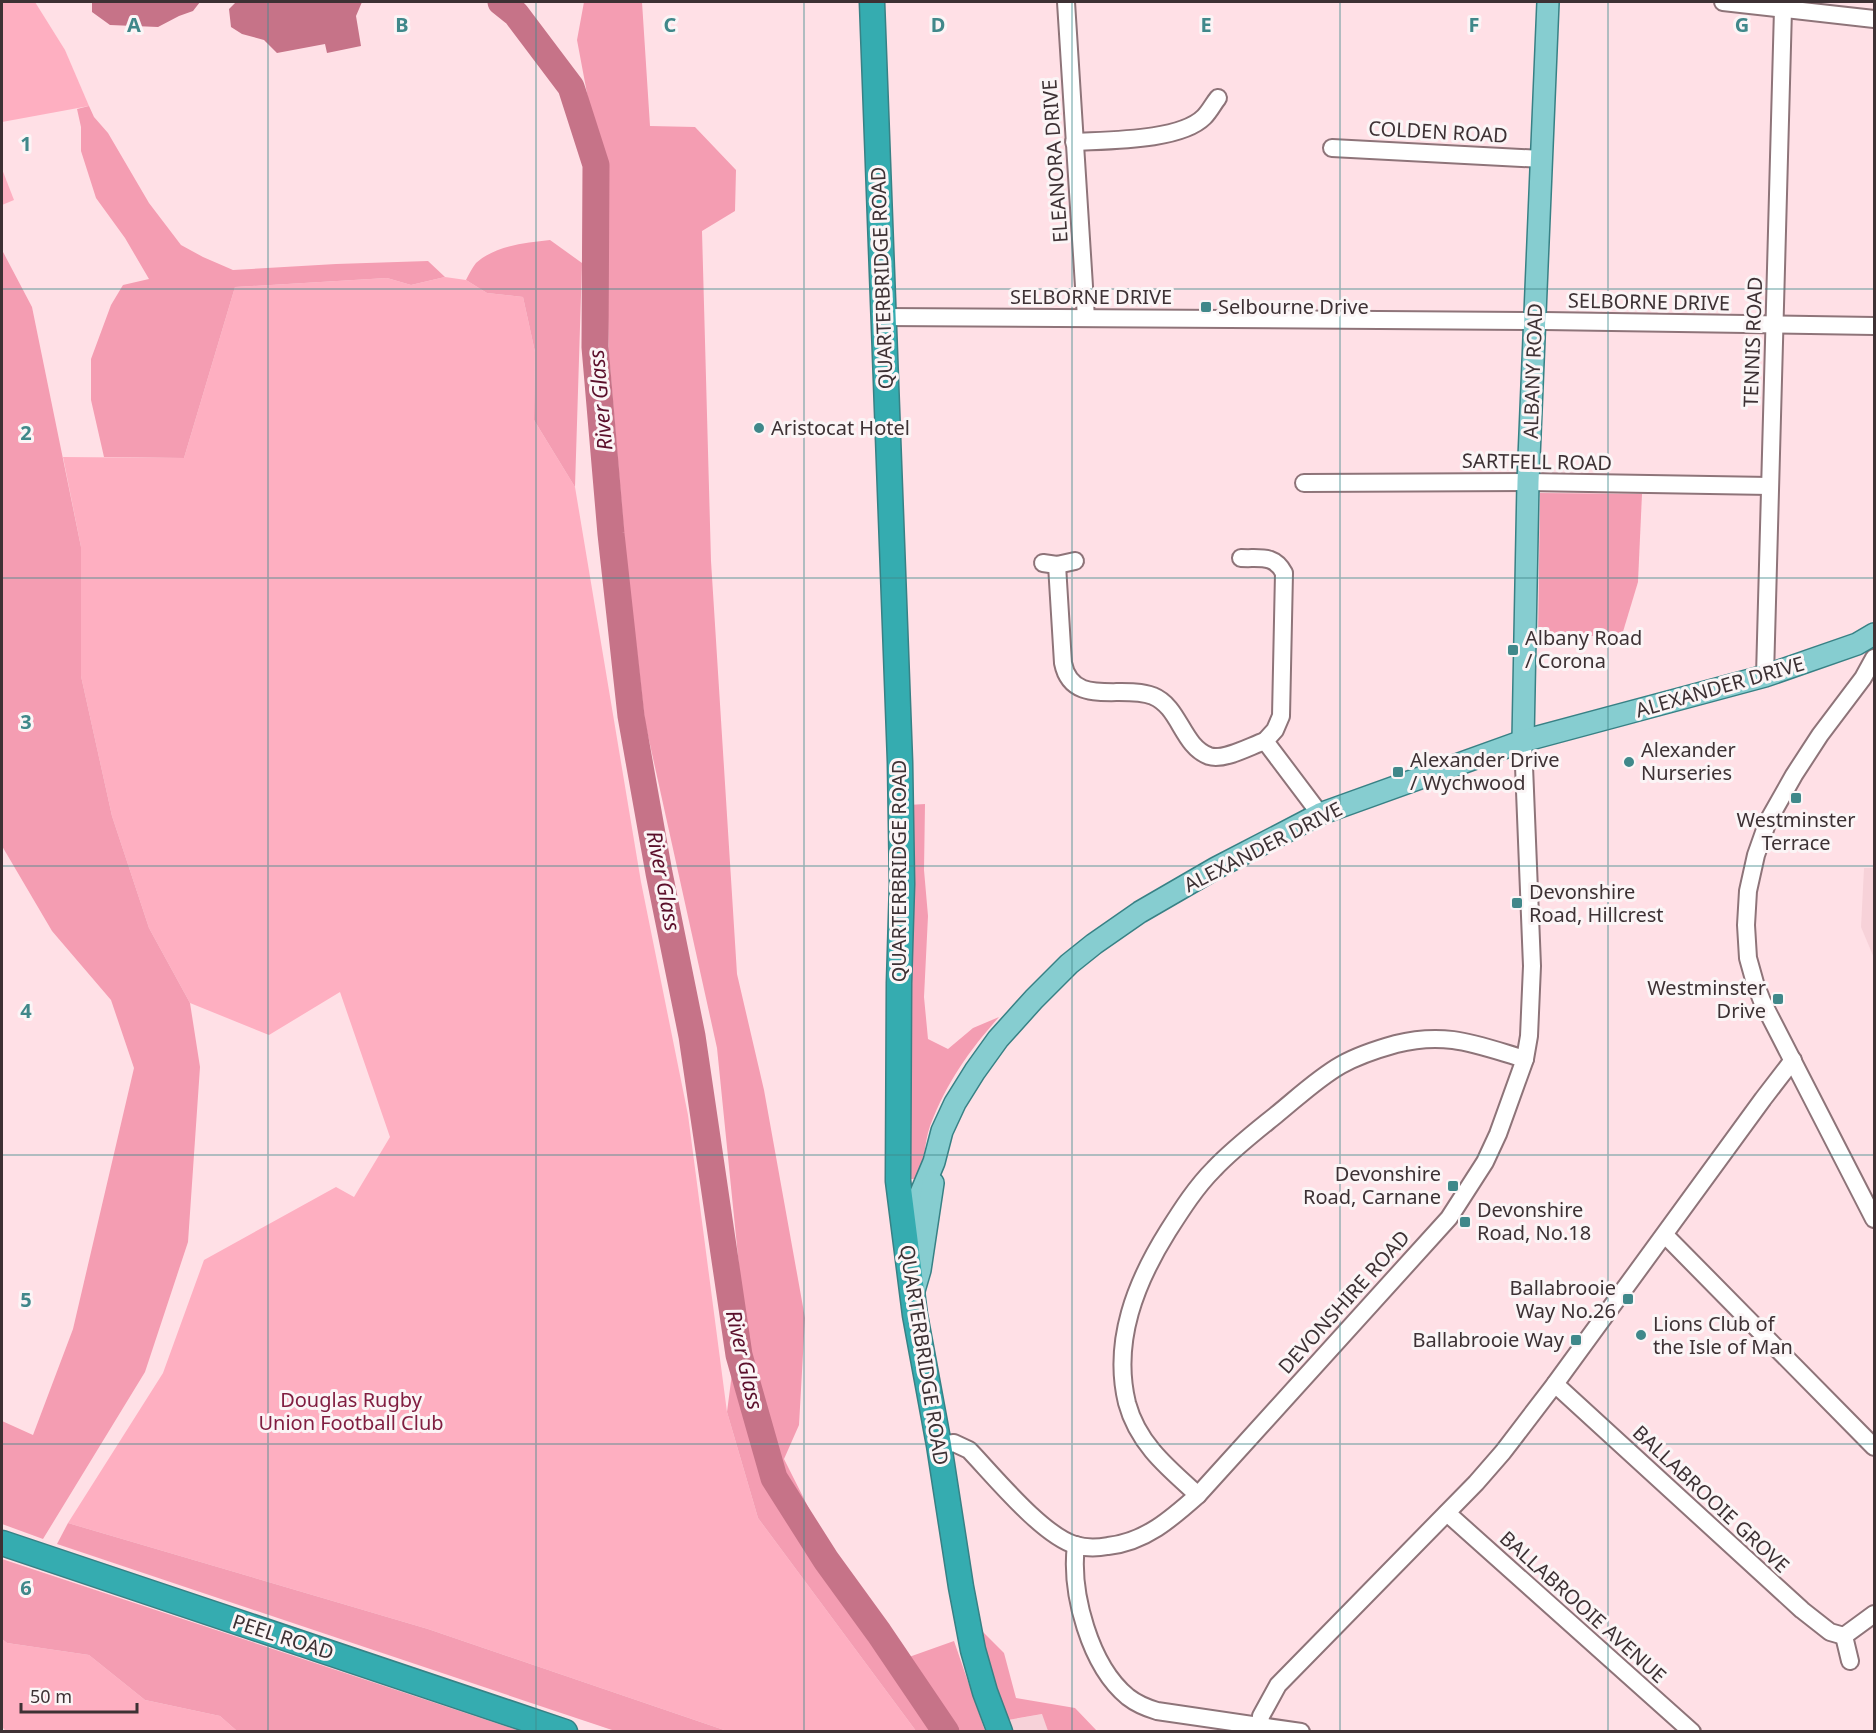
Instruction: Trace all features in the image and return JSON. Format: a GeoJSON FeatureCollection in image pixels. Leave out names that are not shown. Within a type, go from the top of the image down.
{"type":"FeatureCollection","features":[{"type":"Feature","properties":{"kind":"highway","name":"QUARTERBRIDGE ROAD"},"geometry":{"type":"LineString","coordinates":[[872,2],[900,762],[902,884],[898,983],[898,1181],[912,1296],[939,1445],[961,1587],[973,1650],[985,1692],[1000,1731]]}},
{"type":"Feature","properties":{"kind":"highway","name":"PEEL ROAD"},"geometry":{"type":"LineString","coordinates":[[2,1544],[565,1731]]}},
{"type":"Feature","properties":{"kind":"main road","name":"ALBANY ROAD"},"geometry":{"type":"LineString","coordinates":[[1523,741],[1528,482],[1548,2]]}},
{"type":"Feature","properties":{"kind":"main road","name":"ALEXANDER DRIVE"},"geometry":{"type":"LineString","coordinates":[[906,1242],[910,1219],[934,1162],[942,1131],[975,1071],[998,1039],[1069,964],[1140,912],[1226,863],[1320,814],[1523,741],[1765,676],[1857,644],[1873,645]]}},
{"type":"Feature","properties":{"kind":"main road","name":"ALEXANDER DRIVE"},"geometry":{"type":"LineString","coordinates":[[912,1296],[920,1270],[932,1196],[934,1162]]}},
{"type":"Feature","properties":{"kind":"street","name":"ELEANORA DRIVE"},"geometry":{"type":"LineString","coordinates":[[1066,2],[1086,318]]}},
{"type":"Feature","properties":{"kind":"street"},"geometry":{"type":"LineString","coordinates":[[1723,2],[1875,19]]}},
{"type":"Feature","properties":{"kind":"street","name":"TENNIS ROAD"},"geometry":{"type":"LineString","coordinates":[[1765,676],[1783,9]]}},
{"type":"Feature","properties":{"kind":"street"},"geometry":{"type":"LineString","coordinates":[[1074,142],[1154,137],[1173,132],[1194,124],[1204,117],[1218,98]]}},
{"type":"Feature","properties":{"kind":"street","name":"COLDEN ROAD"},"geometry":{"type":"LineString","coordinates":[[1332,148],[1542,159]]}},
{"type":"Feature","properties":{"kind":"street","name":"SELBORNE DRIVE"},"geometry":{"type":"LineString","coordinates":[[883,317],[1536,321],[1875,326]]}},
{"type":"Feature","properties":{"kind":"street","name":"SARTFELL ROAD"},"geometry":{"type":"LineString","coordinates":[[1304,483],[1528,482],[1770,486]]}},
{"type":"Feature","properties":{"kind":"street"},"geometry":{"type":"LineString","coordinates":[[1075,561],[1050,564],[1063,663],[1065,673],[1074,685],[1082,690],[1135,692],[1156,698],[1170,709],[1199,751],[1210,756],[1224,757],[1265,741],[1275,730],[1281,716],[1284,573],[1279,564],[1270,559],[1241,558]]}},
{"type":"Feature","properties":{"kind":"street"},"geometry":{"type":"LineString","coordinates":[[1873,645],[1863,678],[1820,735],[1768,821],[1756,855],[1748,891],[1746,925],[1748,958],[1755,983],[1875,1219]]}},
{"type":"Feature","properties":{"kind":"street"},"geometry":{"type":"LineString","coordinates":[[1265,741],[1320,814]]}},
{"type":"Feature","properties":{"kind":"street","name":"DEVONSHIRE ROAD"},"geometry":{"type":"LineString","coordinates":[[939,1445],[954,1443],[969,1450],[1041,1524],[1060,1538],[1076,1545],[1104,1547],[1121,1545],[1134,1540],[1164,1525],[1198,1495],[1449,1218],[1485,1162],[1498,1134],[1525,1059],[1529,1036],[1532,966],[1523,741]]}},
{"type":"Feature","properties":{"kind":"street"},"geometry":{"type":"LineString","coordinates":[[1198,1495],[1152,1452],[1137,1428],[1127,1404],[1122,1361],[1132,1305],[1143,1276],[1158,1247],[1189,1199],[1214,1169],[1249,1138],[1340,1065],[1360,1056],[1397,1044],[1453,1039],[1472,1042],[1525,1059]]}},
{"type":"Feature","properties":{"kind":"street"},"geometry":{"type":"LineString","coordinates":[[1260,1726],[1262,1716],[1278,1685],[1476,1483],[1503,1452],[1793,1060]]}},
{"type":"Feature","properties":{"kind":"street"},"geometry":{"type":"LineString","coordinates":[[1665,1235],[1864,1438],[1874,1444]]}},
{"type":"Feature","properties":{"kind":"street","name":"BALLABROOIE GROVE"},"geometry":{"type":"LineString","coordinates":[[1555,1384],[1802,1610],[1830,1632],[1844,1636]]}},
{"type":"Feature","properties":{"kind":"street","name":"BALLABROOIE AVENUE"},"geometry":{"type":"LineString","coordinates":[[1447,1513],[1692,1731]]}},
{"type":"Feature","properties":{"kind":"street"},"geometry":{"type":"LineString","coordinates":[[1076,1545],[1075,1570],[1081,1609],[1093,1647],[1113,1681],[1129,1697],[1144,1707],[1157,1710],[1301,1731]]}},
{"type":"Feature","properties":{"kind":"street"},"geometry":{"type":"LineString","coordinates":[[1850,1661],[1844,1636],[1875,1614]]}},
{"type":"Feature","properties":{"kind":"shaded area"},"geometry":{"type":"Polygon","coordinates":[[[92,2],[200,2],[193,11],[158,27],[110,25],[92,12],[92,2]]]}},
{"type":"Feature","properties":{"kind":"shaded area"},"geometry":{"type":"Polygon","coordinates":[[[236,2],[362,2],[356,16],[361,46],[327,53],[325,44],[277,53],[264,40],[242,34],[231,27],[229,9],[236,2]]]}},
{"type":"Feature","properties":{"kind":"shaded area"},"geometry":{"type":"Polygon","coordinates":[[[584,2],[642,2],[650,126],[695,127],[736,170],[735,211],[702,231],[711,561],[737,974],[764,1090],[805,1318],[799,1425],[784,1459],[874,1638],[909,1657],[954,1641],[985,1731],[916,1731],[758,1518],[727,1412],[742,1296],[717,1048],[645,722],[626,557],[609,354],[604,167],[577,40],[584,2]]]}},
{"type":"Feature","properties":{"kind":"shaded area"},"geometry":{"type":"Polygon","coordinates":[[[89,106],[94,117],[108,133],[149,203],[181,245],[203,257],[233,270],[428,261],[445,277],[411,285],[387,278],[235,287],[184,458],[104,457],[91,400],[91,359],[111,305],[123,285],[149,279],[125,238],[96,198],[81,151],[81,127],[77,109],[89,106]]]}},
{"type":"Feature","properties":{"kind":"shaded area"},"geometry":{"type":"Polygon","coordinates":[[[550,240],[582,263],[575,487],[534,420],[535,352],[523,297],[487,293],[466,280],[476,263],[492,252],[511,246],[550,240]]]}},
{"type":"Feature","properties":{"kind":"shaded area"},"geometry":{"type":"Polygon","coordinates":[[[2,250],[32,307],[81,547],[81,676],[112,816],[149,928],[190,1003],[200,1067],[188,1242],[145,1372],[43,1539],[2,1524],[2,1421],[33,1435],[73,1329],[134,1068],[111,1000],[52,931],[2,846],[2,250]]]}},
{"type":"Feature","properties":{"kind":"shaded area"},"geometry":{"type":"Polygon","coordinates":[[[1540,493],[1642,494],[1638,582],[1622,635],[1538,638],[1540,493]]]}},
{"type":"Feature","properties":{"kind":"shaded area"},"geometry":{"type":"Polygon","coordinates":[[[925,804],[924,870],[928,916],[924,997],[928,1039],[948,1049],[973,1028],[999,1017],[968,1055],[951,1081],[930,1126],[920,1173],[917,1179],[909,1179],[908,805],[925,804]]]}},
{"type":"Feature","properties":{"kind":"shaded area"},"geometry":{"type":"Polygon","coordinates":[[[1864,868],[1874,868],[1874,958],[1861,927],[1864,868]]]}},
{"type":"Feature","properties":{"kind":"shaded area"},"geometry":{"type":"Polygon","coordinates":[[[68,1523],[428,1629],[727,1731],[615,1731],[57,1544],[68,1523]]]}},
{"type":"Feature","properties":{"kind":"shaded area"},"geometry":{"type":"Polygon","coordinates":[[[2,1559],[520,1731],[237,1731],[220,1716],[145,1700],[89,1655],[7,1643],[2,1639],[2,1559]]]}},
{"type":"Feature","properties":{"kind":"shaded area"},"geometry":{"type":"Polygon","coordinates":[[[981,1630],[1004,1653],[1016,1698],[1075,1708],[1097,1731],[1048,1731],[1042,1714],[1008,1720],[995,1685],[981,1630]]]}},
{"type":"Feature","properties":{"kind":"shaded area"},"geometry":{"type":"Polygon","coordinates":[[[1043,1714],[1048,1731],[1013,1731],[1008,1720],[1043,1714]]]}},
{"type":"Feature","properties":{"kind":"green space"},"geometry":{"type":"Polygon","coordinates":[[[2,2],[35,2],[65,50],[89,106],[2,122],[2,2]]]}},
{"type":"Feature","properties":{"kind":"green space"},"geometry":{"type":"Polygon","coordinates":[[[2,169],[14,200],[2,205],[2,169]]]}},
{"type":"Feature","properties":{"kind":"green space","name":"Douglas Rugby Union Football Club"},"geometry":{"type":"Polygon","coordinates":[[[445,277],[466,280],[487,293],[523,297],[535,352],[534,420],[575,487],[641,882],[688,1115],[727,1412],[758,1518],[916,1731],[727,1731],[428,1629],[68,1523],[163,1373],[204,1260],[336,1187],[354,1197],[390,1137],[340,992],[269,1035],[190,1003],[149,928],[112,816],[81,676],[81,547],[63,457],[184,458],[235,287],[387,278],[411,285],[445,277]]]}},
{"type":"Feature","properties":{"kind":"green space"},"geometry":{"type":"Polygon","coordinates":[[[2,1639],[7,1643],[89,1655],[145,1700],[220,1716],[237,1731],[7,1732],[2,1727],[2,1639]]]}},
{"type":"Feature","properties":{"kind":"waterway","name":"River Glass"},"geometry":{"type":"LineString","coordinates":[[501,2],[516,14],[571,87],[596,165],[595,347],[611,534],[631,716],[659,873],[692,1036],[739,1355],[774,1478],[826,1560],[946,1732]]}},
{"type":"Feature","properties":{"kind":"place","name":"Selbourne Drive"},"geometry":{"type":"Point","coordinates":[1206,307]}},
{"type":"Feature","properties":{"kind":"place","name":"Aristocat Hotel"},"geometry":{"type":"Point","coordinates":[759,428]}},
{"type":"Feature","properties":{"kind":"place","name":"Albany Road / Corona"},"geometry":{"type":"Point","coordinates":[1513,650]}},
{"type":"Feature","properties":{"kind":"place","name":"Alexander Nurseries"},"geometry":{"type":"Point","coordinates":[1629,762]}},
{"type":"Feature","properties":{"kind":"place","name":"Alexander Drive / Wychwood"},"geometry":{"type":"Point","coordinates":[1398,772]}},
{"type":"Feature","properties":{"kind":"place","name":"Westminster Terrace"},"geometry":{"type":"Point","coordinates":[1796,798]}},
{"type":"Feature","properties":{"kind":"place","name":"Devonshire Road, Hillcrest"},"geometry":{"type":"Point","coordinates":[1517,903]}},
{"type":"Feature","properties":{"kind":"place","name":"Westminster Drive"},"geometry":{"type":"Point","coordinates":[1778,999]}},
{"type":"Feature","properties":{"kind":"place","name":"Devonshire Road, Carnane"},"geometry":{"type":"Point","coordinates":[1453,1186]}},
{"type":"Feature","properties":{"kind":"place","name":"Devonshire Road, No.18"},"geometry":{"type":"Point","coordinates":[1465,1222]}},
{"type":"Feature","properties":{"kind":"place","name":"Ballabrooie Way No.26"},"geometry":{"type":"Point","coordinates":[1628,1299]}},
{"type":"Feature","properties":{"kind":"place","name":"Lions Club of the Isle of Man"},"geometry":{"type":"Point","coordinates":[1641,1335]}},
{"type":"Feature","properties":{"kind":"place","name":"Ballabrooie Way"},"geometry":{"type":"Point","coordinates":[1576,1340]}}]}
